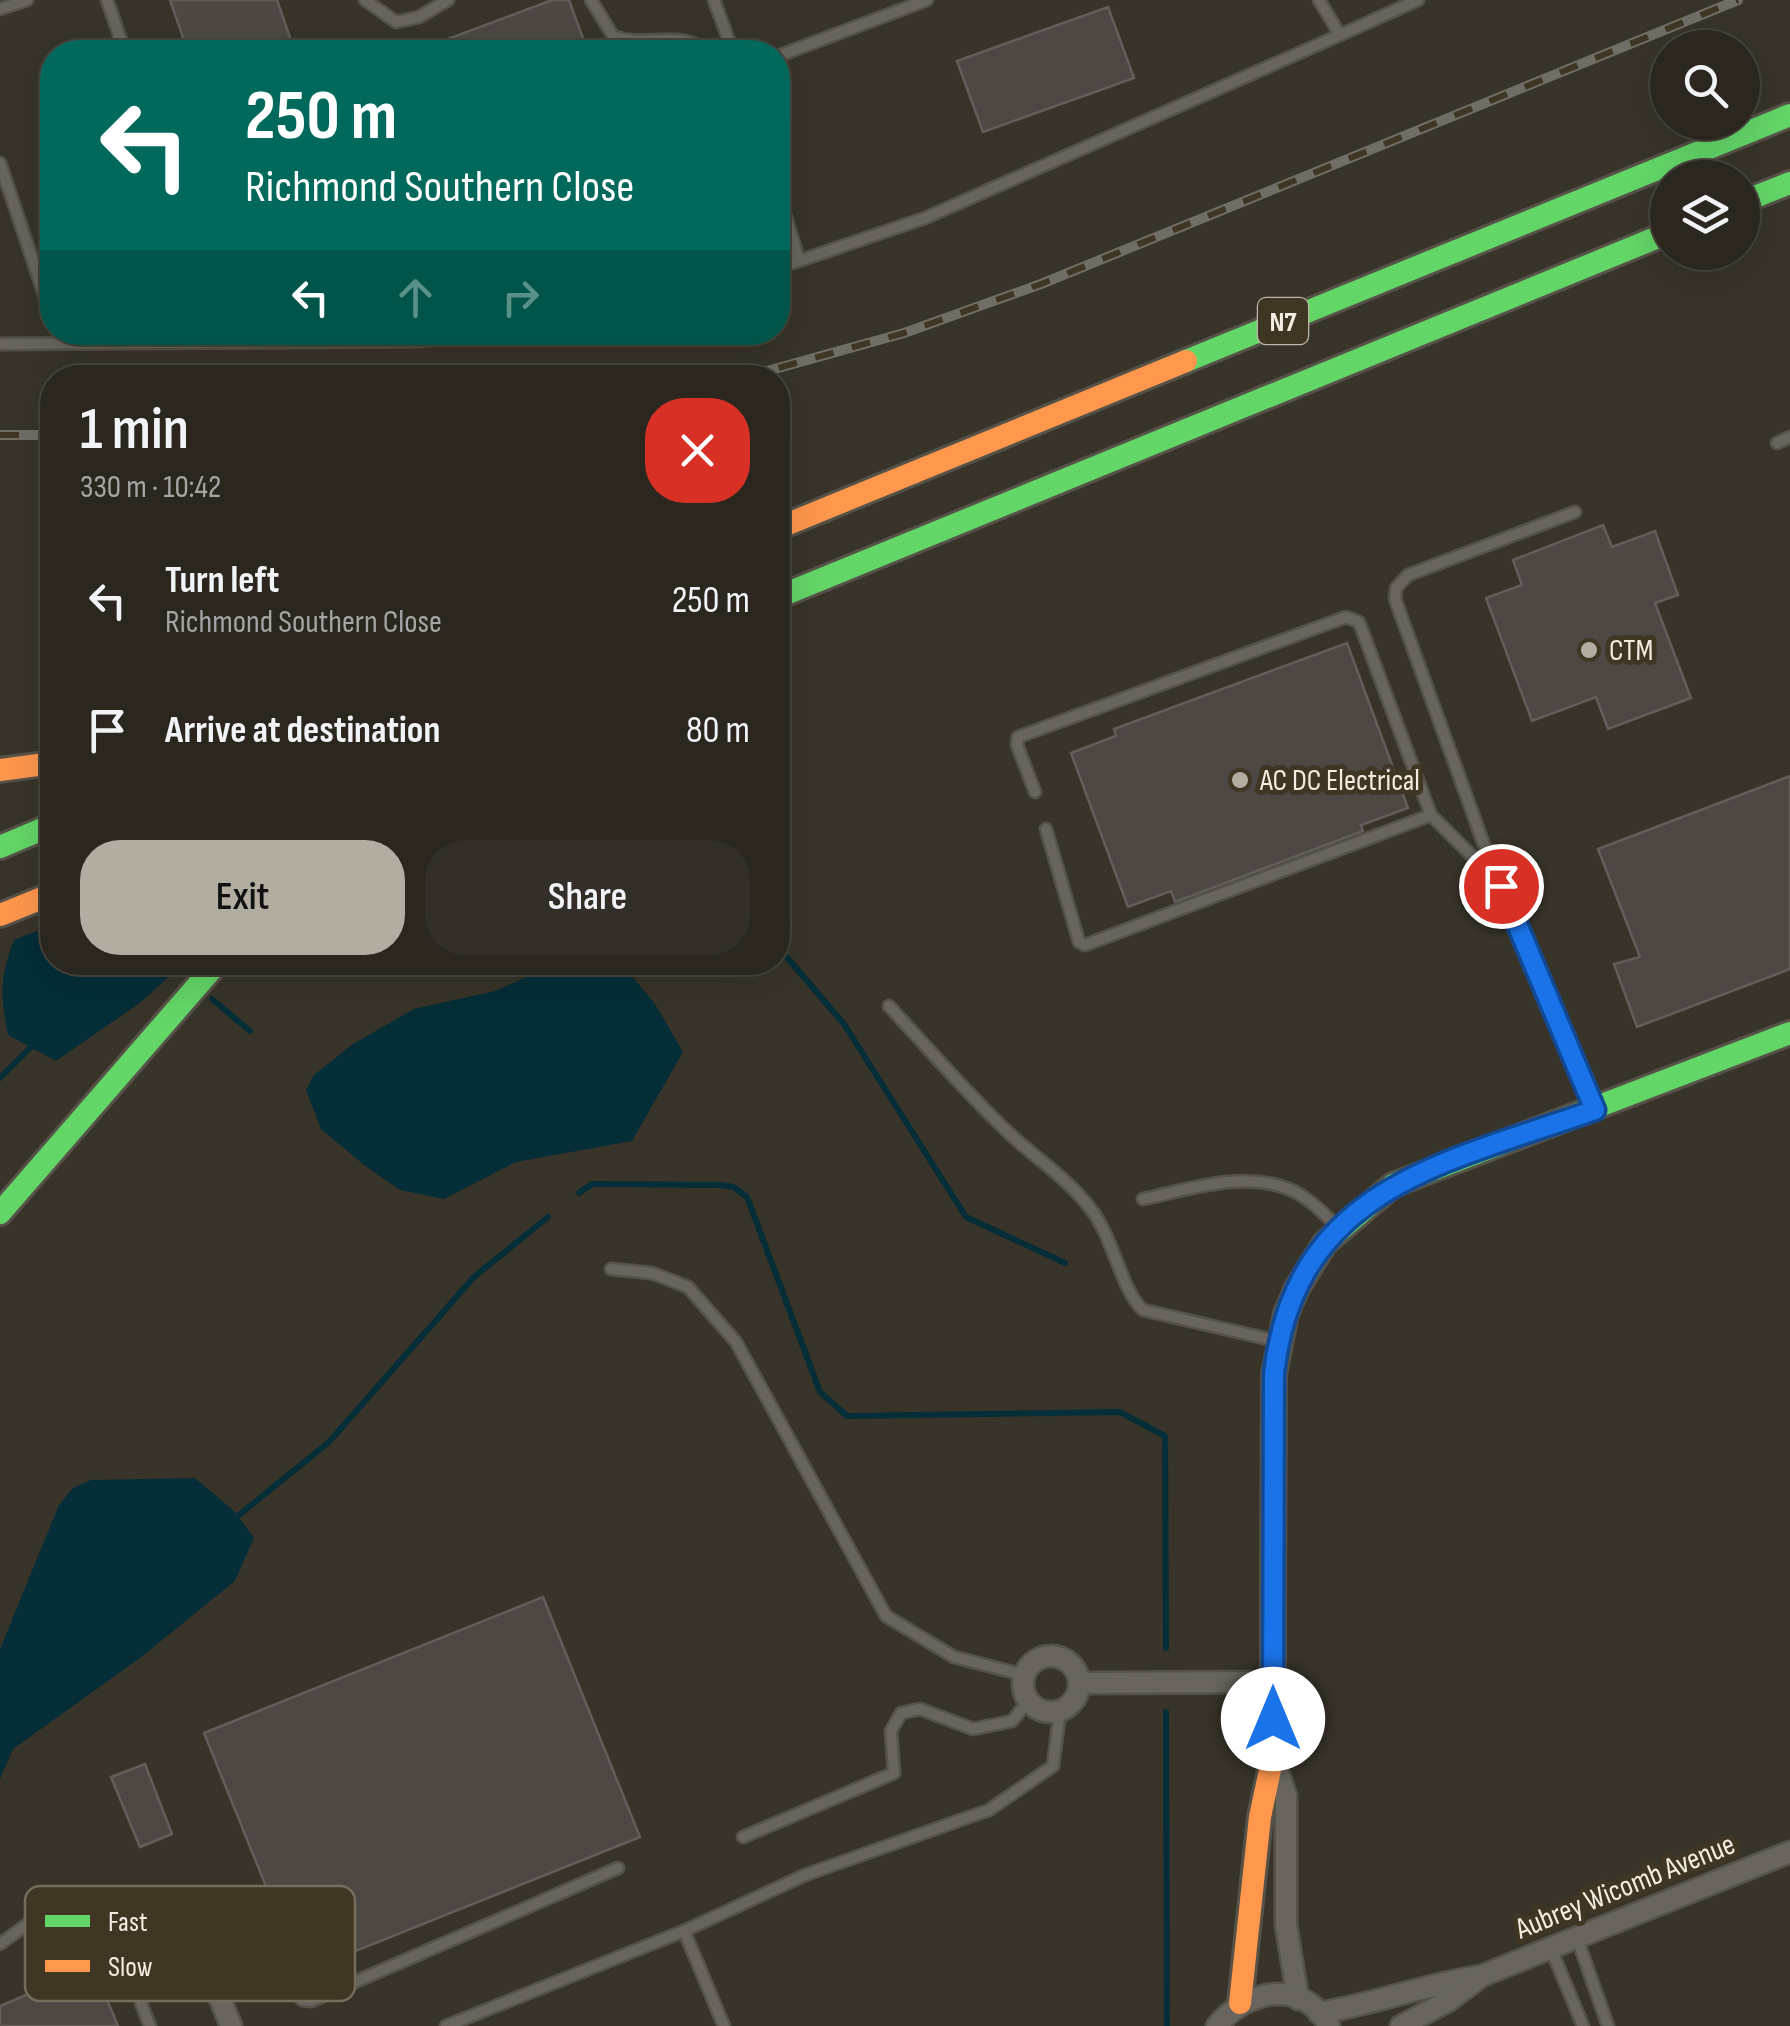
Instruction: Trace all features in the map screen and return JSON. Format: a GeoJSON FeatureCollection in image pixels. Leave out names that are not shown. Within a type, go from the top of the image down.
{"type":"FeatureCollection","features":[{"type":"Feature","properties":{"kind":"main road","name":"N7"},"geometry":{"type":"LineString","coordinates":[[790,523],[1790,115]]}},
{"type":"Feature","properties":{"kind":"main road"},"geometry":{"type":"LineString","coordinates":[[1760,194],[1790,182]]}},
{"type":"Feature","properties":{"kind":"main road","name":"N7"},"geometry":{"type":"LineString","coordinates":[[790,592],[1650,240]]}},
{"type":"Feature","properties":{"kind":"main road"},"geometry":{"type":"LineString","coordinates":[[790,507],[1244,337]]}},
{"type":"Feature","properties":{"kind":"main road"},"geometry":{"type":"LineString","coordinates":[[790,614],[1004,504]]}},
{"type":"Feature","properties":{"kind":"main road"},"geometry":{"type":"LineString","coordinates":[[0,770],[40,765]]}},
{"type":"Feature","properties":{"kind":"main road"},"geometry":{"type":"LineString","coordinates":[[0,847],[40,830]]}},
{"type":"Feature","properties":{"kind":"main road"},"geometry":{"type":"LineString","coordinates":[[0,915],[40,899]]}},
{"type":"Feature","properties":{"kind":"main road"},"geometry":{"type":"LineString","coordinates":[[0,1213],[207,975]]}},
{"type":"Feature","properties":{"kind":"main road"},"geometry":{"type":"LineString","coordinates":[[1240,2003],[1250,1954],[1262,1794],[1273,1756],[1274,1374],[1278,1341],[1294,1291],[1338,1227],[1393,1186],[1790,1033]]}},
{"type":"Feature","properties":{"kind":"street"},"geometry":{"type":"LineString","coordinates":[[1051,1655],[1068,1660],[1080,1684],[1075,1701],[1060,1711],[1043,1711],[1028,1701],[1024,1675],[1034,1661],[1051,1655]]}},
{"type":"Feature","properties":{"kind":"street"},"geometry":{"type":"LineString","coordinates":[[1080,1684],[1273,1682]]}},
{"type":"Feature","properties":{"kind":"street"},"geometry":{"type":"LineString","coordinates":[[1273,1756],[1286,1796],[1286,1925],[1298,1999]]}},
{"type":"Feature","properties":{"kind":"street","name":"Aubrey Wicomb Avenue"},"geometry":{"type":"LineString","coordinates":[[1324,2020],[1441,1982],[1481,1976],[1790,1852]]}},
{"type":"Feature","properties":{"kind":"street","name":"Aubrey Wicomb Avenue"},"geometry":{"type":"LineString","coordinates":[[1401,2026],[1448,2001],[1481,1976]]}},
{"type":"Feature","properties":{"kind":"street"},"geometry":{"type":"LineString","coordinates":[[1217,2026],[1240,2003],[1267,1994],[1298,1999],[1324,2020]]}},
{"type":"Feature","properties":{"kind":"street"},"geometry":{"type":"LineString","coordinates":[[220,2001],[230,2026]]}},
{"type":"Feature","properties":{"kind":"lane"},"geometry":{"type":"LineString","coordinates":[[0,10],[27,0]]}},
{"type":"Feature","properties":{"kind":"lane"},"geometry":{"type":"LineString","coordinates":[[107,0],[122,40]]}},
{"type":"Feature","properties":{"kind":"lane"},"geometry":{"type":"LineString","coordinates":[[365,0],[396,22],[419,17],[448,0]]}},
{"type":"Feature","properties":{"kind":"lane"},"geometry":{"type":"LineString","coordinates":[[591,0],[613,36],[689,40]]}},
{"type":"Feature","properties":{"kind":"lane"},"geometry":{"type":"LineString","coordinates":[[714,0],[729,40]]}},
{"type":"Feature","properties":{"kind":"lane"},"geometry":{"type":"LineString","coordinates":[[790,51],[927,0]]}},
{"type":"Feature","properties":{"kind":"lane"},"geometry":{"type":"LineString","coordinates":[[1319,0],[1340,35]]}},
{"type":"Feature","properties":{"kind":"lane"},"geometry":{"type":"LineString","coordinates":[[790,263],[924,218],[1418,0]]}},
{"type":"Feature","properties":{"kind":"lane"},"geometry":{"type":"LineString","coordinates":[[0,163],[40,282]]}},
{"type":"Feature","properties":{"kind":"lane"},"geometry":{"type":"LineString","coordinates":[[790,231],[799,260]]}},
{"type":"Feature","properties":{"kind":"lane"},"geometry":{"type":"LineString","coordinates":[[0,344],[40,340]]}},
{"type":"Feature","properties":{"kind":"lane"},"geometry":{"type":"LineString","coordinates":[[1777,443],[1790,437]]}},
{"type":"Feature","properties":{"kind":"lane"},"geometry":{"type":"LineString","coordinates":[[1575,512],[1408,574],[1396,588],[1398,613],[1483,842],[1595,1110]]}},
{"type":"Feature","properties":{"kind":"lane"},"geometry":{"type":"LineString","coordinates":[[1035,792],[1017,745],[1018,737],[1346,617],[1359,622],[1431,815],[1501,886]]}},
{"type":"Feature","properties":{"kind":"lane"},"geometry":{"type":"LineString","coordinates":[[1046,829],[1079,942],[1085,945],[1431,815]]}},
{"type":"Feature","properties":{"kind":"lane"},"geometry":{"type":"LineString","coordinates":[[889,1006],[1011,1135],[1066,1181],[1091,1209],[1110,1238],[1127,1286],[1143,1310],[1278,1341]]}},
{"type":"Feature","properties":{"kind":"lane"},"geometry":{"type":"LineString","coordinates":[[1143,1199],[1210,1185],[1273,1184],[1302,1196],[1338,1227]]}},
{"type":"Feature","properties":{"kind":"lane"},"geometry":{"type":"LineString","coordinates":[[611,1269],[652,1272],[688,1287],[736,1342],[886,1616],[954,1658],[1024,1675]]}},
{"type":"Feature","properties":{"kind":"lane"},"geometry":{"type":"LineString","coordinates":[[744,1837],[894,1773],[890,1730],[901,1713],[920,1709],[973,1730],[1012,1722],[1028,1701]]}},
{"type":"Feature","properties":{"kind":"lane"},"geometry":{"type":"LineString","coordinates":[[446,2026],[684,1932],[805,1876],[989,1810],[1053,1766],[1060,1711]]}},
{"type":"Feature","properties":{"kind":"lane"},"geometry":{"type":"LineString","coordinates":[[355,1981],[618,1868]]}},
{"type":"Feature","properties":{"kind":"lane"},"geometry":{"type":"LineString","coordinates":[[0,1944],[25,1926]]}},
{"type":"Feature","properties":{"kind":"lane"},"geometry":{"type":"LineString","coordinates":[[684,1932],[724,2026]]}},
{"type":"Feature","properties":{"kind":"lane"},"geometry":{"type":"LineString","coordinates":[[1577,1938],[1608,2026]]}},
{"type":"Feature","properties":{"kind":"lane"},"geometry":{"type":"LineString","coordinates":[[1551,1948],[1583,2026]]}},
{"type":"Feature","properties":{"kind":"lane"},"geometry":{"type":"LineString","coordinates":[[139,2001],[150,2026]]}},
{"type":"Feature","properties":{"kind":"water"},"geometry":{"type":"Polygon","coordinates":[[[40,930],[40,975],[171,975],[141,1002],[56,1061],[8,1035],[4,976],[14,940],[40,930]]]}},
{"type":"Feature","properties":{"kind":"water"},"geometry":{"type":"Polygon","coordinates":[[[531,975],[631,975],[655,1004],[683,1052],[632,1141],[516,1162],[444,1199],[400,1190],[321,1129],[306,1090],[314,1075],[353,1044],[414,1009],[495,991],[531,975]]]}},
{"type":"Feature","properties":{"kind":"water"},"geometry":{"type":"Polygon","coordinates":[[[195,1478],[235,1512],[254,1538],[235,1581],[140,1658],[13,1749],[0,1779],[0,1649],[59,1505],[73,1488],[91,1480],[195,1478]]]}},
{"type":"Feature","properties":{"kind":"building"},"geometry":{"type":"Polygon","coordinates":[[[170,0],[277,0],[291,40],[184,40],[170,0]]]}},
{"type":"Feature","properties":{"kind":"building"},"geometry":{"type":"Polygon","coordinates":[[[552,0],[569,0],[584,40],[445,40],[552,0]]]}},
{"type":"Feature","properties":{"kind":"building"},"geometry":{"type":"Polygon","coordinates":[[[1108,7],[1134,78],[983,132],[957,61],[1108,7]]]}},
{"type":"Feature","properties":{"kind":"building","name":"CTM"},"geometry":{"type":"Polygon","coordinates":[[[1603,525],[1612,547],[1655,531],[1678,595],[1655,603],[1691,698],[1608,729],[1596,697],[1532,721],[1486,598],[1522,585],[1513,560],[1603,525]]]}},
{"type":"Feature","properties":{"kind":"building","name":"AC DC Electrical"},"geometry":{"type":"Polygon","coordinates":[[[1347,643],[1408,808],[1361,825],[1363,831],[1175,902],[1171,891],[1128,907],[1071,753],[1116,736],[1114,729],[1347,643]]]}},
{"type":"Feature","properties":{"kind":"building"},"geometry":{"type":"Polygon","coordinates":[[[1790,776],[1790,969],[1637,1027],[1614,964],[1640,957],[1598,849],[1790,776]]]}},
{"type":"Feature","properties":{"kind":"building"},"geometry":{"type":"Polygon","coordinates":[[[543,1597],[640,1837],[355,1951],[355,1886],[266,1886],[204,1733],[543,1597]]]}},
{"type":"Feature","properties":{"kind":"building"},"geometry":{"type":"Polygon","coordinates":[[[145,1764],[172,1834],[140,1847],[111,1777],[145,1764]]]}},
{"type":"Feature","properties":{"kind":"building"},"geometry":{"type":"Polygon","coordinates":[[[25,1995],[25,2001],[108,2001],[118,2026],[0,2026],[0,2006],[25,1995]]]}},
{"type":"Feature","properties":{"kind":"waterway"},"geometry":{"type":"LineString","coordinates":[[790,961],[844,1024],[966,1217],[1065,1263]]}},
{"type":"Feature","properties":{"kind":"waterway"},"geometry":{"type":"LineString","coordinates":[[212,999],[250,1031]]}},
{"type":"Feature","properties":{"kind":"waterway"},"geometry":{"type":"LineString","coordinates":[[0,1078],[31,1047]]}},
{"type":"Feature","properties":{"kind":"waterway"},"geometry":{"type":"LineString","coordinates":[[579,1193],[592,1184],[720,1185],[734,1187],[747,1197],[820,1392],[847,1416],[1120,1412],[1165,1436],[1166,1648]]}},
{"type":"Feature","properties":{"kind":"waterway"},"geometry":{"type":"LineString","coordinates":[[233,1520],[329,1442],[474,1277],[548,1217]]}},
{"type":"Feature","properties":{"kind":"waterway"},"geometry":{"type":"LineString","coordinates":[[1166,1712],[1167,2026]]}},
{"type":"Feature","properties":{"kind":"railway"},"geometry":{"type":"LineString","coordinates":[[789,365],[904,333],[1041,284],[1738,0]]}},
{"type":"Feature","properties":{"kind":"railway"},"geometry":{"type":"LineString","coordinates":[[0,435],[40,435]]}},
{"type":"Feature","properties":{"kind":"traffic: fast"},"geometry":{"type":"LineString","coordinates":[[1186,361],[1790,115]]}},
{"type":"Feature","properties":{"kind":"traffic: fast"},"geometry":{"type":"LineString","coordinates":[[1760,195],[1790,183]]}},
{"type":"Feature","properties":{"kind":"traffic: fast"},"geometry":{"type":"LineString","coordinates":[[790,592],[1650,240]]}},
{"type":"Feature","properties":{"kind":"traffic: fast"},"geometry":{"type":"LineString","coordinates":[[0,847],[40,830]]}},
{"type":"Feature","properties":{"kind":"traffic: fast"},"geometry":{"type":"LineString","coordinates":[[0,1213],[207,975]]}},
{"type":"Feature","properties":{"kind":"traffic: fast"},"geometry":{"type":"LineString","coordinates":[[1273,1603],[1274,1374],[1286,1314],[1325,1243],[1393,1185],[1790,1033]]}},
{"type":"Feature","properties":{"kind":"traffic: slow"},"geometry":{"type":"LineString","coordinates":[[790,523],[1186,361]]}},
{"type":"Feature","properties":{"kind":"traffic: slow"},"geometry":{"type":"LineString","coordinates":[[0,770],[40,765]]}},
{"type":"Feature","properties":{"kind":"traffic: slow"},"geometry":{"type":"LineString","coordinates":[[0,915],[40,899]]}},
{"type":"Feature","properties":{"kind":"traffic: slow"},"geometry":{"type":"LineString","coordinates":[[1240,2003],[1260,1817],[1273,1756],[1273,1603]]}},
{"type":"Feature","properties":{"kind":"place","name":"CTM"},"geometry":{"type":"Point","coordinates":[1589,650]}},
{"type":"Feature","properties":{"kind":"place","name":"AC DC Electrical"},"geometry":{"type":"Point","coordinates":[1240,780]}},
{"type":"Feature","properties":{"kind":"route"},"geometry":{"type":"LineString","coordinates":[[1273,1719],[1274,1374],[1278,1341],[1294,1291],[1307,1266],[1338,1227],[1393,1186],[1595,1110],[1501,886]]}}]}
